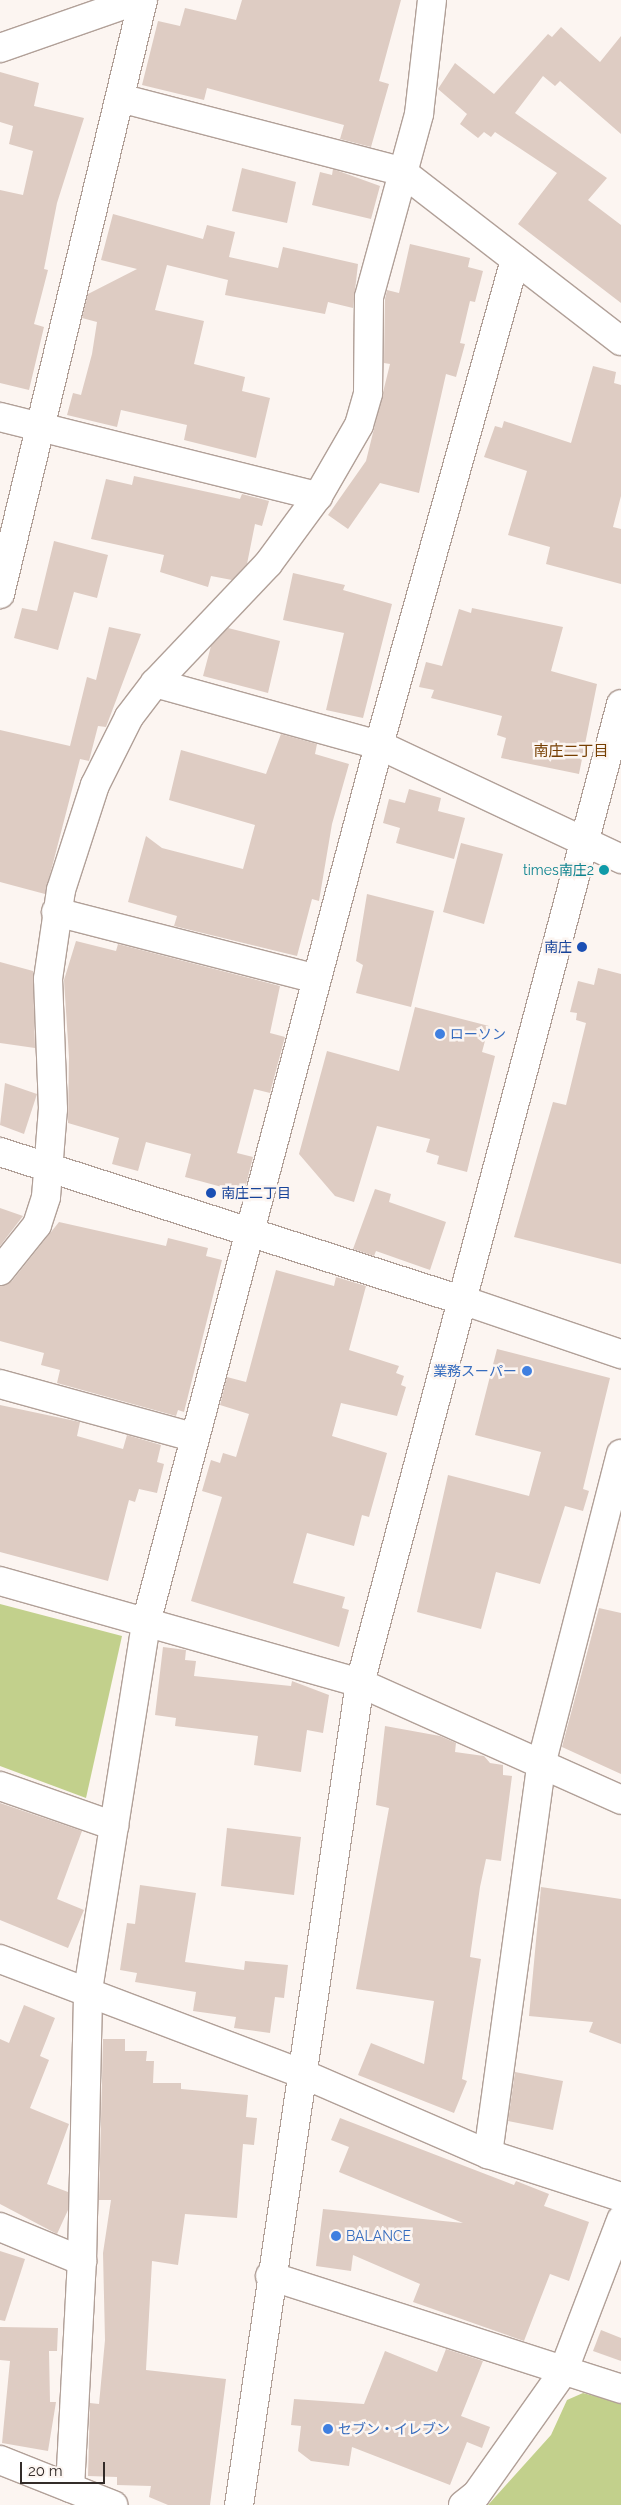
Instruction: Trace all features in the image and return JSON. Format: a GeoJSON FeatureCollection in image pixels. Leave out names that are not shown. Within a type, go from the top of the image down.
{"type":"FeatureCollection","features":[{"type":"Feature","properties":{"kind":"street"},"geometry":{"type":"LineString","coordinates":[[0,48],[138,0]]}},
{"type":"Feature","properties":{"kind":"street"},"geometry":{"type":"LineString","coordinates":[[0,594],[144,0]]}},
{"type":"Feature","properties":{"kind":"street"},"geometry":{"type":"LineString","coordinates":[[0,1270],[37,1225],[48,1167],[53,1109],[48,979],[56,912],[95,785],[129,717],[155,683],[268,564],[318,496],[359,425],[366,401],[370,297],[402,171],[419,114],[432,0]]}},
{"type":"Feature","properties":{"kind":"street"},"geometry":{"type":"LineString","coordinates":[[120,98],[402,171],[621,341]]}},
{"type":"Feature","properties":{"kind":"street"},"geometry":{"type":"LineString","coordinates":[[70,2488],[82,2261],[88,1990],[147,1619],[192,1437],[250,1230],[379,745],[515,260]]}},
{"type":"Feature","properties":{"kind":"street"},"geometry":{"type":"LineString","coordinates":[[0,417],[318,496]]}},
{"type":"Feature","properties":{"kind":"street"},"geometry":{"type":"LineString","coordinates":[[155,683],[379,745],[621,859]]}},
{"type":"Feature","properties":{"kind":"street"},"geometry":{"type":"LineString","coordinates":[[239,2505],[270,2276],[303,2074],[360,1683],[465,1300],[621,704]]}},
{"type":"Feature","properties":{"kind":"street"},"geometry":{"type":"LineString","coordinates":[[56,912],[317,979]]}},
{"type":"Feature","properties":{"kind":"street"},"geometry":{"type":"LineString","coordinates":[[0,1152],[250,1230],[465,1300],[621,1354]]}},
{"type":"Feature","properties":{"kind":"street"},"geometry":{"type":"LineString","coordinates":[[0,1384],[192,1437]]}},
{"type":"Feature","properties":{"kind":"street"},"geometry":{"type":"LineString","coordinates":[[488,2154],[542,1761],[621,1454]]}},
{"type":"Feature","properties":{"kind":"street"},"geometry":{"type":"LineString","coordinates":[[0,1581],[147,1619],[360,1683],[542,1761],[621,1800]]}},
{"type":"Feature","properties":{"kind":"street"},"geometry":{"type":"LineString","coordinates":[[0,1786],[114,1826]]}},
{"type":"Feature","properties":{"kind":"street"},"geometry":{"type":"LineString","coordinates":[[0,1959],[88,1990],[303,2074],[488,2154],[621,2197]]}},
{"type":"Feature","properties":{"kind":"street"},"geometry":{"type":"LineString","coordinates":[[463,2505],[476,2495],[562,2372],[621,2220]]}},
{"type":"Feature","properties":{"kind":"street"},"geometry":{"type":"LineString","coordinates":[[0,2227],[82,2261]]}},
{"type":"Feature","properties":{"kind":"street"},"geometry":{"type":"LineString","coordinates":[[270,2276],[562,2372],[621,2388]]}},
{"type":"Feature","properties":{"kind":"street"},"geometry":{"type":"LineString","coordinates":[[0,2460],[113,2505]]}},
{"type":"Feature","properties":{"kind":"green space"},"geometry":{"type":"Polygon","coordinates":[[[0,1604],[122,1636],[86,1798],[0,1766],[0,1604]]]}},
{"type":"Feature","properties":{"kind":"green space"},"geometry":{"type":"Polygon","coordinates":[[[583,2393],[621,2403],[621,2505],[488,2505],[551,2435],[567,2400],[583,2393]]]}},
{"type":"Feature","properties":{"kind":"building"},"geometry":{"type":"Polygon","coordinates":[[[242,0],[401,0],[379,81],[389,84],[371,147],[340,139],[344,125],[207,88],[204,100],[142,85],[158,21],[180,26],[185,8],[236,20],[242,0]]]}},
{"type":"Feature","properties":{"kind":"building"},"geometry":{"type":"Polygon","coordinates":[[[561,27],[600,62],[621,36],[621,134],[560,81],[555,86],[543,76],[515,113],[607,178],[588,200],[621,225],[621,303],[518,224],[557,173],[495,132],[491,137],[484,132],[478,138],[460,124],[467,114],[438,89],[455,63],[494,94],[548,34],[552,37],[561,27]]]}},
{"type":"Feature","properties":{"kind":"building"},"geometry":{"type":"Polygon","coordinates":[[[0,72],[39,83],[34,106],[84,118],[57,203],[44,269],[48,270],[34,324],[44,327],[29,390],[0,383],[0,190],[23,195],[33,151],[9,144],[13,126],[0,122],[0,72]]]}},
{"type":"Feature","properties":{"kind":"building"},"geometry":{"type":"Polygon","coordinates":[[[242,168],[296,182],[287,223],[232,211],[242,168]]]}},
{"type":"Feature","properties":{"kind":"building"},"geometry":{"type":"Polygon","coordinates":[[[333,169],[380,186],[371,219],[312,205],[320,172],[332,175],[333,169]]]}},
{"type":"Feature","properties":{"kind":"building"},"geometry":{"type":"Polygon","coordinates":[[[113,214],[203,239],[207,225],[235,232],[229,257],[278,268],[283,247],[358,264],[353,308],[328,302],[325,314],[225,295],[228,280],[167,265],[155,310],[204,321],[194,364],[245,377],[242,391],[270,398],[256,458],[184,440],[187,425],[121,410],[117,427],[67,415],[73,393],[81,395],[92,354],[97,322],[82,318],[88,294],[137,269],[101,260],[113,214]]]}},
{"type":"Feature","properties":{"kind":"building"},"geometry":{"type":"Polygon","coordinates":[[[410,244],[470,258],[468,267],[483,271],[475,302],[470,301],[460,343],[465,344],[456,377],[446,374],[419,493],[380,483],[348,529],[328,515],[366,461],[390,364],[384,363],[385,299],[387,290],[399,293],[410,244]]]}},
{"type":"Feature","properties":{"kind":"building"},"geometry":{"type":"Polygon","coordinates":[[[593,366],[616,372],[614,383],[621,385],[621,496],[613,527],[621,529],[621,584],[546,564],[550,547],[508,535],[527,471],[484,457],[495,426],[502,428],[504,421],[571,443],[593,366]]]}},
{"type":"Feature","properties":{"kind":"building"},"geometry":{"type":"Polygon","coordinates":[[[134,476],[240,499],[242,494],[269,501],[262,526],[255,524],[247,564],[232,580],[211,576],[208,587],[160,572],[164,555],[91,539],[106,479],[132,485],[134,476]]]}},
{"type":"Feature","properties":{"kind":"building"},"geometry":{"type":"Polygon","coordinates":[[[54,541],[108,555],[97,598],[74,592],[58,650],[14,638],[22,608],[37,611],[54,541]]]}},
{"type":"Feature","properties":{"kind":"building"},"geometry":{"type":"Polygon","coordinates":[[[293,573],[345,585],[343,590],[392,604],[363,718],[326,710],[344,633],[283,620],[293,573]]]}},
{"type":"Feature","properties":{"kind":"building"},"geometry":{"type":"Polygon","coordinates":[[[472,608],[563,627],[551,671],[597,684],[579,774],[501,758],[506,738],[497,735],[502,716],[431,698],[434,690],[419,687],[426,662],[442,666],[459,609],[471,613],[472,608]]]}},
{"type":"Feature","properties":{"kind":"building"},"geometry":{"type":"Polygon","coordinates":[[[109,627],[141,634],[106,727],[98,726],[89,761],[80,759],[45,894],[0,882],[0,730],[70,746],[87,677],[96,680],[109,627]]]}},
{"type":"Feature","properties":{"kind":"building"},"geometry":{"type":"Polygon","coordinates":[[[228,628],[280,641],[268,693],[203,676],[211,646],[228,628]]]}},
{"type":"Feature","properties":{"kind":"building"},"geometry":{"type":"Polygon","coordinates":[[[281,734],[317,744],[315,754],[349,764],[332,824],[319,901],[312,899],[297,956],[174,926],[177,916],[128,902],[146,836],[162,848],[243,869],[255,825],[169,800],[181,750],[266,774],[281,734]]]}},
{"type":"Feature","properties":{"kind":"building"},"geometry":{"type":"Polygon","coordinates":[[[409,789],[441,798],[438,811],[465,818],[454,859],[396,843],[400,828],[383,823],[389,799],[405,803],[409,789]]]}},
{"type":"Feature","properties":{"kind":"building"},"geometry":{"type":"Polygon","coordinates":[[[461,843],[503,854],[484,924],[443,912],[461,843]]]}},
{"type":"Feature","properties":{"kind":"building"},"geometry":{"type":"Polygon","coordinates":[[[367,894],[434,911],[411,1007],[356,993],[363,965],[356,961],[367,894]]]}},
{"type":"Feature","properties":{"kind":"building"},"geometry":{"type":"Polygon","coordinates":[[[76,941],[116,951],[118,944],[280,986],[270,1033],[285,1037],[270,1093],[254,1089],[237,1153],[253,1157],[244,1193],[185,1177],[191,1154],[146,1142],[138,1171],[112,1164],[119,1138],[68,1123],[69,1057],[64,980],[76,941]]]}},
{"type":"Feature","properties":{"kind":"building"},"geometry":{"type":"Polygon","coordinates":[[[0,962],[33,971],[35,1048],[0,1043],[0,962]]]}},
{"type":"Feature","properties":{"kind":"building"},"geometry":{"type":"Polygon","coordinates":[[[598,968],[621,974],[621,1264],[514,1237],[553,1102],[566,1105],[586,1023],[576,1020],[577,1013],[570,1012],[578,981],[594,985],[598,968]]]}},
{"type":"Feature","properties":{"kind":"building"},"geometry":{"type":"Polygon","coordinates":[[[415,1007],[489,1026],[482,1052],[495,1056],[467,1172],[437,1164],[439,1156],[426,1152],[430,1139],[377,1126],[354,1202],[335,1196],[299,1154],[327,1051],[399,1071],[415,1007]]]}},
{"type":"Feature","properties":{"kind":"building"},"geometry":{"type":"Polygon","coordinates":[[[5,1083],[37,1094],[24,1134],[0,1125],[5,1083]]]}},
{"type":"Feature","properties":{"kind":"building"},"geometry":{"type":"Polygon","coordinates":[[[375,1189],[391,1194],[389,1202],[446,1222],[430,1270],[376,1251],[374,1256],[353,1249],[375,1189]]]}},
{"type":"Feature","properties":{"kind":"building"},"geometry":{"type":"Polygon","coordinates":[[[0,1208],[23,1216],[0,1246],[0,1208]]]}},
{"type":"Feature","properties":{"kind":"building"},"geometry":{"type":"Polygon","coordinates":[[[59,1222],[166,1246],[168,1238],[208,1248],[206,1256],[222,1260],[184,1412],[178,1410],[176,1416],[57,1383],[60,1370],[41,1365],[44,1353],[0,1341],[0,1286],[12,1281],[59,1222]]]}},
{"type":"Feature","properties":{"kind":"building"},"geometry":{"type":"Polygon","coordinates":[[[276,1270],[334,1286],[336,1277],[366,1286],[349,1350],[399,1366],[396,1373],[404,1376],[401,1385],[406,1387],[397,1416],[341,1403],[332,1436],[387,1453],[369,1517],[362,1515],[354,1546],[307,1533],[293,1583],[345,1597],[342,1608],[349,1610],[339,1647],[191,1601],[222,1497],[202,1491],[211,1460],[220,1463],[223,1453],[236,1457],[249,1414],[220,1405],[227,1377],[246,1382],[276,1270]]]}},
{"type":"Feature","properties":{"kind":"building"},"geometry":{"type":"Polygon","coordinates":[[[497,1349],[610,1378],[583,1489],[589,1491],[583,1511],[565,1506],[540,1584],[496,1572],[481,1629],[417,1612],[448,1475],[529,1496],[541,1452],[475,1435],[497,1349]]]}},
{"type":"Feature","properties":{"kind":"building"},"geometry":{"type":"Polygon","coordinates":[[[0,1405],[80,1422],[77,1436],[123,1449],[127,1435],[161,1445],[157,1462],[164,1464],[157,1493],[139,1489],[135,1502],[129,1500],[108,1581],[0,1552],[0,1405]]]}},
{"type":"Feature","properties":{"kind":"building"},"geometry":{"type":"Polygon","coordinates":[[[599,1608],[621,1613],[621,1774],[562,1747],[599,1608]]]}},
{"type":"Feature","properties":{"kind":"building"},"geometry":{"type":"Polygon","coordinates":[[[163,1647],[186,1650],[185,1660],[196,1661],[194,1676],[291,1686],[292,1681],[329,1695],[323,1733],[307,1730],[301,1772],[254,1765],[258,1736],[175,1726],[176,1718],[155,1715],[163,1647]]]}},
{"type":"Feature","properties":{"kind":"building"},"geometry":{"type":"Polygon","coordinates":[[[385,1726],[440,1736],[456,1743],[455,1752],[484,1756],[490,1763],[503,1765],[503,1775],[512,1776],[501,1861],[486,1859],[480,1887],[470,1957],[481,1959],[462,2079],[467,2081],[454,2113],[358,2075],[371,2043],[424,2064],[434,2001],[356,1989],[389,1808],[376,1805],[385,1726]]]}},
{"type":"Feature","properties":{"kind":"building"},"geometry":{"type":"Polygon","coordinates":[[[0,1803],[82,1831],[57,1899],[84,1910],[68,1948],[0,1920],[0,1803]]]}},
{"type":"Feature","properties":{"kind":"building"},"geometry":{"type":"Polygon","coordinates":[[[227,1828],[301,1837],[294,1895],[221,1886],[227,1828]]]}},
{"type":"Feature","properties":{"kind":"building"},"geometry":{"type":"Polygon","coordinates":[[[140,1885],[196,1893],[185,1962],[244,1970],[245,1961],[288,1965],[284,1998],[275,1997],[270,2033],[234,2028],[236,2017],[193,2011],[196,1992],[135,1982],[137,1973],[120,1970],[127,1923],[135,1924],[140,1885]]]}},
{"type":"Feature","properties":{"kind":"building"},"geometry":{"type":"Polygon","coordinates":[[[541,1887],[621,1899],[621,2044],[589,2032],[593,2022],[529,2016],[541,1887]]]}},
{"type":"Feature","properties":{"kind":"building"},"geometry":{"type":"Polygon","coordinates":[[[24,2005],[55,2018],[40,2056],[49,2060],[30,2108],[69,2124],[47,2184],[68,2192],[68,2210],[57,2234],[0,2204],[0,2039],[9,2043],[24,2005]]]}},
{"type":"Feature","properties":{"kind":"building"},"geometry":{"type":"Polygon","coordinates":[[[103,2039],[125,2039],[125,2051],[147,2051],[146,2061],[154,2061],[153,2083],[181,2083],[181,2089],[248,2095],[246,2117],[257,2118],[254,2145],[243,2144],[237,2218],[185,2214],[178,2265],[152,2261],[146,2370],[226,2379],[210,2505],[168,2505],[149,2497],[151,2486],[117,2485],[117,2477],[88,2476],[90,2403],[99,2404],[105,2340],[103,2253],[111,2200],[99,2200],[103,2039]]]}},
{"type":"Feature","properties":{"kind":"building"},"geometry":{"type":"Polygon","coordinates":[[[515,2072],[563,2081],[553,2130],[508,2121],[515,2072]]]}},
{"type":"Feature","properties":{"kind":"building"},"geometry":{"type":"Polygon","coordinates":[[[340,2118],[514,2185],[516,2181],[549,2194],[544,2206],[589,2222],[569,2281],[550,2274],[524,2341],[413,2302],[420,2284],[353,2255],[351,2271],[316,2266],[323,2209],[463,2223],[339,2172],[349,2147],[331,2140],[340,2118]]]}},
{"type":"Feature","properties":{"kind":"building"},"geometry":{"type":"Polygon","coordinates":[[[0,2251],[25,2259],[5,2321],[0,2320],[0,2251]]]}},
{"type":"Feature","properties":{"kind":"building"},"geometry":{"type":"Polygon","coordinates":[[[0,2327],[58,2328],[57,2351],[49,2351],[50,2402],[56,2402],[48,2451],[2,2443],[10,2361],[0,2360],[0,2327]]]}},
{"type":"Feature","properties":{"kind":"building"},"geometry":{"type":"Polygon","coordinates":[[[601,2330],[621,2338],[621,2361],[593,2351],[601,2330]]]}},
{"type":"Feature","properties":{"kind":"building"},"geometry":{"type":"Polygon","coordinates":[[[446,2349],[483,2361],[461,2416],[490,2427],[482,2448],[467,2442],[450,2485],[352,2447],[349,2466],[311,2461],[298,2451],[301,2426],[291,2425],[294,2399],[364,2404],[385,2351],[437,2372],[446,2349]]]}},
{"type":"Feature","properties":{"kind":"place","name":"times南庄2"},"geometry":{"type":"Point","coordinates":[604,870]}},
{"type":"Feature","properties":{"kind":"place","name":"南庄"},"geometry":{"type":"Point","coordinates":[582,947]}},
{"type":"Feature","properties":{"kind":"place","name":"ローソン"},"geometry":{"type":"Point","coordinates":[440,1034]}},
{"type":"Feature","properties":{"kind":"place","name":"南庄二丁目"},"geometry":{"type":"Point","coordinates":[211,1193]}},
{"type":"Feature","properties":{"kind":"place","name":"業務スーパー"},"geometry":{"type":"Point","coordinates":[527,1371]}},
{"type":"Feature","properties":{"kind":"place","name":"BALANCE"},"geometry":{"type":"Point","coordinates":[336,2236]}},
{"type":"Feature","properties":{"kind":"place","name":"セブン・イレブン"},"geometry":{"type":"Point","coordinates":[328,2429]}},
{"type":"Feature","properties":{"kind":"district","name":"南庄二丁目"},"geometry":{"type":"Point","coordinates":[571,752]}}]}
